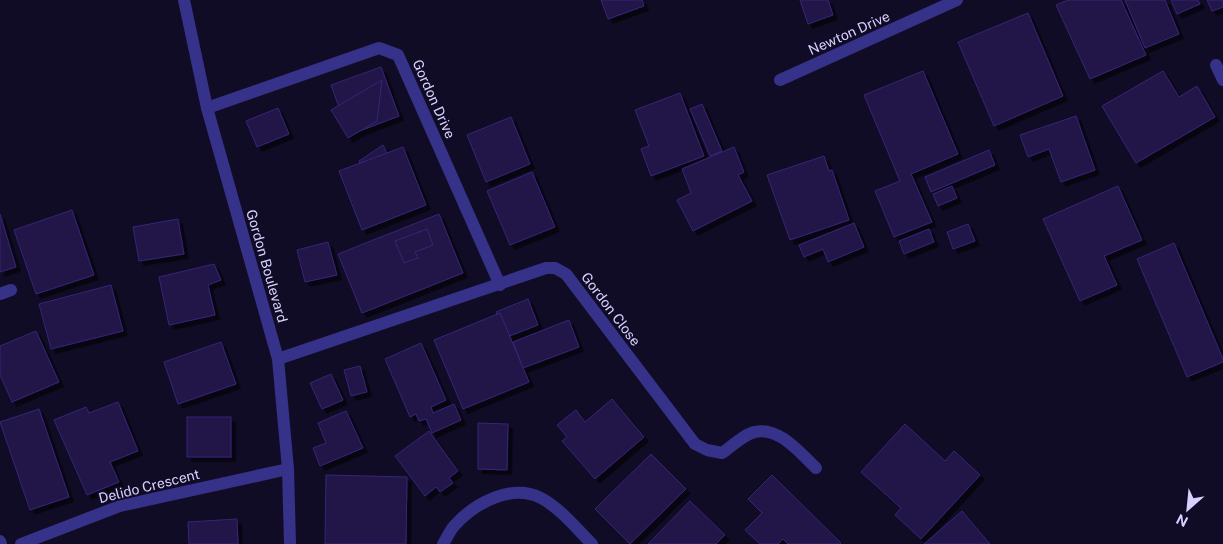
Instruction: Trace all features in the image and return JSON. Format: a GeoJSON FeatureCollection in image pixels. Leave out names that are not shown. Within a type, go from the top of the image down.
{"type":"FeatureCollection","features":[{"type":"Feature","properties":{"kind":"street","name":"Gordon Boulevard"},"geometry":{"type":"LineString","coordinates":[[184,0],[207,108],[278,359],[288,469],[290,544]]}},
{"type":"Feature","properties":{"kind":"street","name":"Newton Drive"},"geometry":{"type":"LineString","coordinates":[[780,80],[957,0]]}},
{"type":"Feature","properties":{"kind":"street","name":"Gordon Drive"},"geometry":{"type":"LineString","coordinates":[[207,108],[379,48],[398,55],[500,285]]}},
{"type":"Feature","properties":{"kind":"street"},"geometry":{"type":"LineString","coordinates":[[1216,65],[1223,80]]}},
{"type":"Feature","properties":{"kind":"street","name":"Gordon Close"},"geometry":{"type":"LineString","coordinates":[[278,359],[546,268],[555,268],[566,274],[695,444],[707,450],[722,453],[754,432],[766,432],[782,437],[816,468]]}},
{"type":"Feature","properties":{"kind":"street","name":"Delido Crescent"},"geometry":{"type":"LineString","coordinates":[[21,544],[120,506],[288,469]]}},
{"type":"Feature","properties":{"kind":"street"},"geometry":{"type":"LineString","coordinates":[[443,544],[456,524],[479,506],[504,493],[522,492],[540,497],[555,507],[592,544]]}},
{"type":"Feature","properties":{"kind":"building"},"geometry":{"type":"Polygon","coordinates":[[[601,0],[642,0],[644,6],[608,19],[601,0]]]}},
{"type":"Feature","properties":{"kind":"building"},"geometry":{"type":"Polygon","coordinates":[[[800,0],[828,0],[833,15],[808,24],[800,0]]]}},
{"type":"Feature","properties":{"kind":"building"},"geometry":{"type":"Polygon","coordinates":[[[1068,0],[1121,0],[1146,55],[1090,79],[1056,5],[1068,0]]]}},
{"type":"Feature","properties":{"kind":"building"},"geometry":{"type":"Polygon","coordinates":[[[1125,0],[1165,0],[1179,34],[1145,48],[1125,0]]]}},
{"type":"Feature","properties":{"kind":"building"},"geometry":{"type":"Polygon","coordinates":[[[1171,0],[1198,0],[1200,4],[1177,14],[1171,0]]]}},
{"type":"Feature","properties":{"kind":"building"},"geometry":{"type":"Polygon","coordinates":[[[1207,0],[1223,0],[1223,7],[1212,11],[1207,0]]]}},
{"type":"Feature","properties":{"kind":"building"},"geometry":{"type":"Polygon","coordinates":[[[1028,13],[1063,96],[994,126],[958,42],[1028,13]]]}},
{"type":"Feature","properties":{"kind":"building"},"geometry":{"type":"Polygon","coordinates":[[[381,67],[399,116],[349,135],[331,85],[381,67]]]}},
{"type":"Feature","properties":{"kind":"building"},"geometry":{"type":"Polygon","coordinates":[[[923,71],[958,154],[911,174],[932,222],[894,237],[875,191],[900,181],[864,95],[923,71]]]}},
{"type":"Feature","properties":{"kind":"building"},"geometry":{"type":"Polygon","coordinates":[[[1163,71],[1179,97],[1197,86],[1215,117],[1136,163],[1102,106],[1163,71]]]}},
{"type":"Feature","properties":{"kind":"building"},"geometry":{"type":"Polygon","coordinates":[[[382,80],[377,121],[348,138],[331,110],[382,80]]]}},
{"type":"Feature","properties":{"kind":"building"},"geometry":{"type":"Polygon","coordinates":[[[680,93],[704,156],[651,176],[641,149],[649,146],[635,110],[680,93]]]}},
{"type":"Feature","properties":{"kind":"building"},"geometry":{"type":"Polygon","coordinates":[[[702,104],[722,151],[710,156],[690,109],[702,104]]]}},
{"type":"Feature","properties":{"kind":"building"},"geometry":{"type":"Polygon","coordinates":[[[278,108],[289,134],[257,147],[246,121],[278,108]]]}},
{"type":"Feature","properties":{"kind":"building"},"geometry":{"type":"Polygon","coordinates":[[[1076,116],[1095,170],[1061,182],[1049,149],[1028,157],[1020,135],[1076,116]]]}},
{"type":"Feature","properties":{"kind":"building"},"geometry":{"type":"Polygon","coordinates":[[[511,117],[530,164],[486,182],[467,135],[511,117]]]}},
{"type":"Feature","properties":{"kind":"building"},"geometry":{"type":"Polygon","coordinates":[[[383,145],[398,175],[371,188],[359,161],[383,145]]]}},
{"type":"Feature","properties":{"kind":"building"},"geometry":{"type":"Polygon","coordinates":[[[403,147],[426,205],[362,230],[339,171],[403,147]]]}},
{"type":"Feature","properties":{"kind":"building"},"geometry":{"type":"Polygon","coordinates":[[[734,147],[744,172],[738,175],[752,201],[693,231],[677,200],[691,193],[682,169],[734,147]]]}},
{"type":"Feature","properties":{"kind":"building"},"geometry":{"type":"Polygon","coordinates":[[[989,150],[995,165],[931,192],[925,177],[989,150]]]}},
{"type":"Feature","properties":{"kind":"building"},"geometry":{"type":"Polygon","coordinates":[[[824,156],[829,171],[832,170],[849,220],[790,240],[767,175],[824,156]]]}},
{"type":"Feature","properties":{"kind":"building"},"geometry":{"type":"Polygon","coordinates":[[[532,172],[555,227],[510,245],[487,191],[532,172]]]}},
{"type":"Feature","properties":{"kind":"building"},"geometry":{"type":"Polygon","coordinates":[[[952,186],[957,198],[938,206],[933,194],[952,186]]]}},
{"type":"Feature","properties":{"kind":"building"},"geometry":{"type":"Polygon","coordinates":[[[1118,186],[1142,240],[1104,256],[1117,285],[1080,301],[1043,219],[1118,186]]]}},
{"type":"Feature","properties":{"kind":"building"},"geometry":{"type":"Polygon","coordinates":[[[72,210],[94,275],[36,294],[14,230],[72,210]]]}},
{"type":"Feature","properties":{"kind":"building"},"geometry":{"type":"Polygon","coordinates":[[[0,214],[16,267],[0,272],[0,214]]]}},
{"type":"Feature","properties":{"kind":"building"},"geometry":{"type":"Polygon","coordinates":[[[439,214],[463,273],[362,313],[338,254],[439,214]]]}},
{"type":"Feature","properties":{"kind":"building"},"geometry":{"type":"Polygon","coordinates":[[[178,219],[184,254],[139,261],[133,227],[178,219]]]}},
{"type":"Feature","properties":{"kind":"building"},"geometry":{"type":"Polygon","coordinates":[[[854,223],[864,247],[828,262],[823,249],[804,257],[799,245],[854,223]]]}},
{"type":"Feature","properties":{"kind":"building"},"geometry":{"type":"Polygon","coordinates":[[[968,224],[975,241],[953,249],[947,232],[968,224]]]}},
{"type":"Feature","properties":{"kind":"building"},"geometry":{"type":"Polygon","coordinates":[[[427,229],[433,245],[415,252],[418,258],[404,263],[395,241],[427,229]]]}},
{"type":"Feature","properties":{"kind":"building"},"geometry":{"type":"Polygon","coordinates":[[[929,229],[934,242],[904,254],[899,241],[929,229]]]}},
{"type":"Feature","properties":{"kind":"building"},"geometry":{"type":"Polygon","coordinates":[[[328,242],[337,275],[305,282],[297,250],[328,242]]]}},
{"type":"Feature","properties":{"kind":"building"},"geometry":{"type":"Polygon","coordinates":[[[1174,243],[1223,359],[1223,362],[1187,377],[1137,259],[1174,243]]]}},
{"type":"Feature","properties":{"kind":"building"},"geometry":{"type":"Polygon","coordinates":[[[214,264],[221,280],[208,285],[215,315],[169,325],[159,277],[214,264]]]}},
{"type":"Feature","properties":{"kind":"building"},"geometry":{"type":"Polygon","coordinates":[[[111,285],[123,331],[51,349],[39,304],[111,285]]]}},
{"type":"Feature","properties":{"kind":"building"},"geometry":{"type":"Polygon","coordinates":[[[528,299],[538,325],[507,337],[496,312],[528,299]]]}},
{"type":"Feature","properties":{"kind":"building"},"geometry":{"type":"Polygon","coordinates":[[[500,313],[529,382],[463,409],[434,340],[500,313]]]}},
{"type":"Feature","properties":{"kind":"building"},"geometry":{"type":"Polygon","coordinates":[[[569,320],[579,347],[523,368],[513,342],[569,320]]]}},
{"type":"Feature","properties":{"kind":"building"},"geometry":{"type":"Polygon","coordinates":[[[36,331],[59,382],[12,402],[0,375],[0,346],[36,331]]]}},
{"type":"Feature","properties":{"kind":"building"},"geometry":{"type":"Polygon","coordinates":[[[221,342],[236,384],[178,404],[164,362],[221,342]]]}},
{"type":"Feature","properties":{"kind":"building"},"geometry":{"type":"Polygon","coordinates":[[[421,343],[446,400],[431,407],[433,413],[454,404],[461,420],[432,433],[426,419],[419,421],[416,414],[410,417],[385,359],[421,343]]]}},
{"type":"Feature","properties":{"kind":"building"},"geometry":{"type":"Polygon","coordinates":[[[360,366],[367,392],[351,396],[344,370],[360,366]]]}},
{"type":"Feature","properties":{"kind":"building"},"geometry":{"type":"Polygon","coordinates":[[[331,374],[343,400],[322,409],[310,383],[331,374]]]}},
{"type":"Feature","properties":{"kind":"building"},"geometry":{"type":"Polygon","coordinates":[[[612,399],[644,437],[595,479],[562,441],[567,437],[557,425],[576,410],[585,422],[612,399]]]}},
{"type":"Feature","properties":{"kind":"building"},"geometry":{"type":"Polygon","coordinates":[[[118,402],[138,451],[110,462],[119,482],[87,495],[54,420],[86,407],[89,413],[118,402]]]}},
{"type":"Feature","properties":{"kind":"building"},"geometry":{"type":"Polygon","coordinates":[[[39,409],[69,497],[30,510],[0,422],[39,409]]]}},
{"type":"Feature","properties":{"kind":"building"},"geometry":{"type":"Polygon","coordinates":[[[346,411],[363,448],[320,466],[313,448],[326,443],[318,423],[346,411]]]}},
{"type":"Feature","properties":{"kind":"building"},"geometry":{"type":"Polygon","coordinates":[[[187,417],[231,417],[231,457],[187,457],[187,417]]]}},
{"type":"Feature","properties":{"kind":"building"},"geometry":{"type":"Polygon","coordinates":[[[478,423],[508,424],[507,470],[478,469],[478,423]]]}},
{"type":"Feature","properties":{"kind":"building"},"geometry":{"type":"Polygon","coordinates":[[[905,424],[945,461],[954,451],[980,475],[921,539],[895,515],[901,508],[861,472],[905,424]]]}},
{"type":"Feature","properties":{"kind":"building"},"geometry":{"type":"Polygon","coordinates":[[[429,431],[458,471],[449,478],[453,483],[440,492],[436,487],[425,496],[395,456],[429,431]]]}},
{"type":"Feature","properties":{"kind":"building"},"geometry":{"type":"Polygon","coordinates":[[[651,454],[686,489],[630,544],[595,509],[651,454]]]}},
{"type":"Feature","properties":{"kind":"building"},"geometry":{"type":"Polygon","coordinates":[[[326,475],[407,477],[406,544],[325,544],[326,475]]]}},
{"type":"Feature","properties":{"kind":"building"},"geometry":{"type":"Polygon","coordinates":[[[772,475],[840,544],[788,544],[783,539],[778,544],[760,544],[745,530],[762,513],[748,499],[772,475]]]}},
{"type":"Feature","properties":{"kind":"building"},"geometry":{"type":"Polygon","coordinates":[[[690,501],[725,535],[716,544],[648,544],[690,501]]]}},
{"type":"Feature","properties":{"kind":"building"},"geometry":{"type":"Polygon","coordinates":[[[962,511],[990,544],[924,544],[962,511]]]}},
{"type":"Feature","properties":{"kind":"building"},"geometry":{"type":"Polygon","coordinates":[[[237,519],[238,544],[189,544],[188,522],[237,519]]]}}]}
